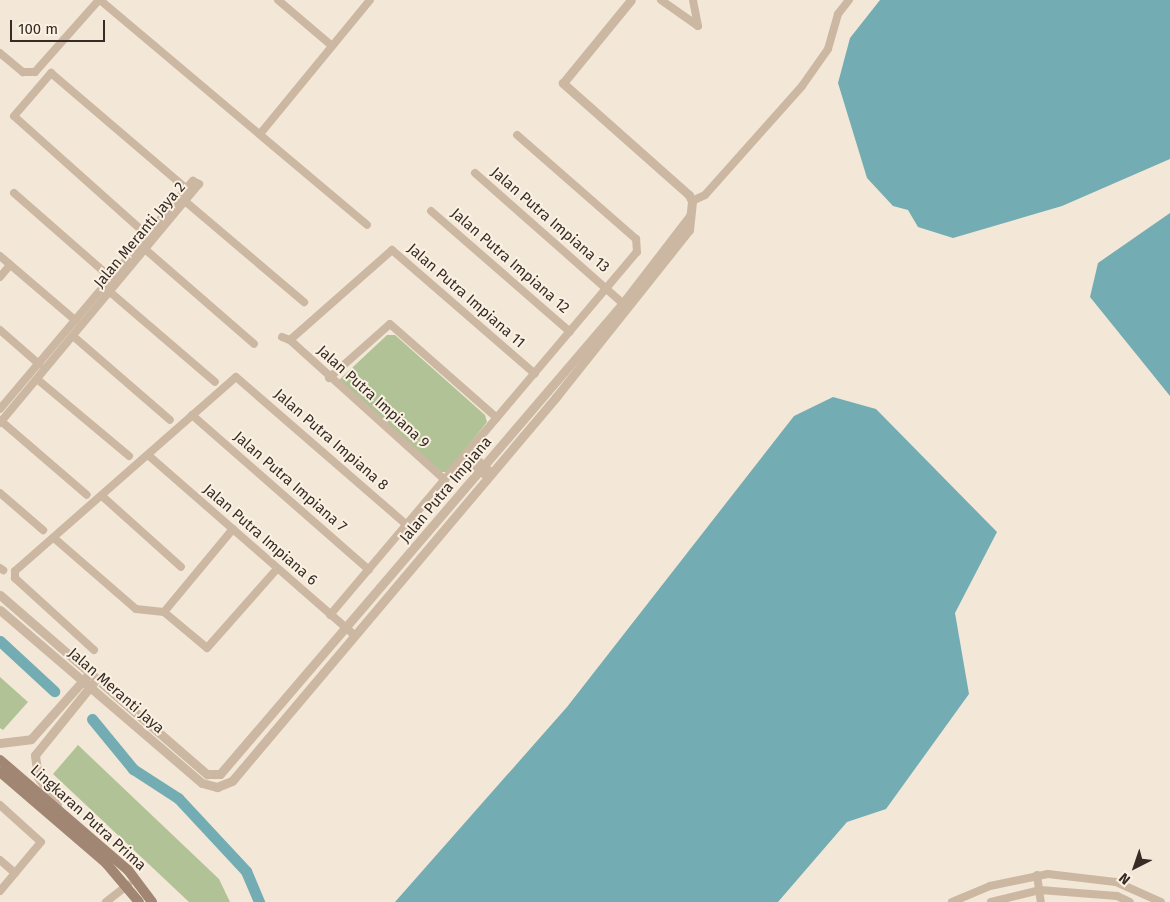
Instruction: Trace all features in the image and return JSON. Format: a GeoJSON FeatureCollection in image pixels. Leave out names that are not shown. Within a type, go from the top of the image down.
{"type":"FeatureCollection","features":[{"type":"Feature","properties":{"kind":"main road","name":"Lingkaran Putra Prima"},"geometry":{"type":"LineString","coordinates":[[0,760],[128,870],[152,902]]}},
{"type":"Feature","properties":{"kind":"main road","name":"Lingkaran Putra Prima"},"geometry":{"type":"LineString","coordinates":[[0,772],[128,885],[139,902]]}},
{"type":"Feature","properties":{"kind":"street"},"geometry":{"type":"LineString","coordinates":[[0,53],[23,72],[35,72],[100,0],[367,225]]}},
{"type":"Feature","properties":{"kind":"street"},"geometry":{"type":"LineString","coordinates":[[278,0],[332,46]]}},
{"type":"Feature","properties":{"kind":"street"},"geometry":{"type":"LineString","coordinates":[[260,134],[370,0]]}},
{"type":"Feature","properties":{"kind":"street"},"geometry":{"type":"LineString","coordinates":[[631,0],[563,78],[565,88],[692,201]]}},
{"type":"Feature","properties":{"kind":"street"},"geometry":{"type":"LineString","coordinates":[[661,0],[698,26],[693,0]]}},
{"type":"Feature","properties":{"kind":"street"},"geometry":{"type":"LineString","coordinates":[[692,201],[704,195],[802,86],[828,49],[838,14],[849,0]]}},
{"type":"Feature","properties":{"kind":"street"},"geometry":{"type":"LineString","coordinates":[[147,235],[13,119],[51,73],[187,189]]}},
{"type":"Feature","properties":{"kind":"street"},"geometry":{"type":"LineString","coordinates":[[330,615],[637,252],[636,239],[517,135]]}},
{"type":"Feature","properties":{"kind":"street","name":"Jalan Putra Impiana 13"},"geometry":{"type":"LineString","coordinates":[[475,173],[626,306]]}},
{"type":"Feature","properties":{"kind":"street","name":"Jalan Meranti Jaya 2"},"geometry":{"type":"LineString","coordinates":[[1,406],[75,320],[88,312],[110,292],[199,184],[193,181],[147,235],[112,278],[88,312],[73,336],[1,422]]}},
{"type":"Feature","properties":{"kind":"street"},"geometry":{"type":"LineString","coordinates":[[14,194],[112,278]]}},
{"type":"Feature","properties":{"kind":"street"},"geometry":{"type":"LineString","coordinates":[[690,216],[692,201]]}},
{"type":"Feature","properties":{"kind":"street"},"geometry":{"type":"LineString","coordinates":[[186,202],[304,302]]}},
{"type":"Feature","properties":{"kind":"street","name":"Jalan Putra Impiana 12"},"geometry":{"type":"LineString","coordinates":[[431,211],[570,332]]}},
{"type":"Feature","properties":{"kind":"street","name":"Jalan Putra Impiana"},"geometry":{"type":"LineString","coordinates":[[217,787],[232,781],[490,475],[689,230],[690,216]]}},
{"type":"Feature","properties":{"kind":"street","name":"Jalan Putra Impiana"},"geometry":{"type":"LineString","coordinates":[[215,775],[228,768],[482,468],[626,306],[690,216]]}},
{"type":"Feature","properties":{"kind":"street"},"geometry":{"type":"LineString","coordinates":[[146,250],[254,344]]}},
{"type":"Feature","properties":{"kind":"street","name":"Jalan Putra Impiana 11"},"geometry":{"type":"LineString","coordinates":[[286,338],[392,250],[534,374]]}},
{"type":"Feature","properties":{"kind":"street"},"geometry":{"type":"LineString","coordinates":[[0,256],[75,320]]}},
{"type":"Feature","properties":{"kind":"street"},"geometry":{"type":"LineString","coordinates":[[0,277],[10,265]]}},
{"type":"Feature","properties":{"kind":"street"},"geometry":{"type":"LineString","coordinates":[[110,292],[215,382]]}},
{"type":"Feature","properties":{"kind":"street"},"geometry":{"type":"LineString","coordinates":[[329,378],[390,324],[497,418]]}},
{"type":"Feature","properties":{"kind":"street"},"geometry":{"type":"LineString","coordinates":[[0,330],[39,364]]}},
{"type":"Feature","properties":{"kind":"street"},"geometry":{"type":"LineString","coordinates":[[73,336],[170,420]]}},
{"type":"Feature","properties":{"kind":"street","name":"Jalan Putra Impiana 9"},"geometry":{"type":"LineString","coordinates":[[286,338],[445,480]]}},
{"type":"Feature","properties":{"kind":"street","name":"Jalan Putra Impiana 8"},"geometry":{"type":"LineString","coordinates":[[192,415],[236,377],[407,525]]}},
{"type":"Feature","properties":{"kind":"street"},"geometry":{"type":"LineString","coordinates":[[37,379],[129,456]]}},
{"type":"Feature","properties":{"kind":"street"},"geometry":{"type":"LineString","coordinates":[[14,393],[20,399]]}},
{"type":"Feature","properties":{"kind":"street"},"geometry":{"type":"LineString","coordinates":[[94,650],[14,575],[192,415]]}},
{"type":"Feature","properties":{"kind":"street","name":"Jalan Putra Impiana 7"},"geometry":{"type":"LineString","coordinates":[[192,415],[369,570]]}},
{"type":"Feature","properties":{"kind":"street"},"geometry":{"type":"LineString","coordinates":[[1,422],[87,495]]}},
{"type":"Feature","properties":{"kind":"street"},"geometry":{"type":"LineString","coordinates":[[466,454],[490,475]]}},
{"type":"Feature","properties":{"kind":"street","name":"Jalan Putra Impiana 6"},"geometry":{"type":"LineString","coordinates":[[148,455],[354,635]]}},
{"type":"Feature","properties":{"kind":"street"},"geometry":{"type":"LineString","coordinates":[[0,493],[43,530]]}},
{"type":"Feature","properties":{"kind":"street"},"geometry":{"type":"LineString","coordinates":[[102,496],[182,567]]}},
{"type":"Feature","properties":{"kind":"street"},"geometry":{"type":"LineString","coordinates":[[164,612],[233,530]]}},
{"type":"Feature","properties":{"kind":"street"},"geometry":{"type":"LineString","coordinates":[[54,538],[136,609],[164,612],[207,648],[277,568]]}},
{"type":"Feature","properties":{"kind":"street","name":"Jalan Meranti Jaya"},"geometry":{"type":"LineString","coordinates":[[0,594],[207,774],[215,775]]}},
{"type":"Feature","properties":{"kind":"street","name":"Jalan Meranti Jaya"},"geometry":{"type":"LineString","coordinates":[[0,610],[202,783],[217,787]]}},
{"type":"Feature","properties":{"kind":"street"},"geometry":{"type":"LineString","coordinates":[[0,743],[31,739],[93,676]]}},
{"type":"Feature","properties":{"kind":"street"},"geometry":{"type":"LineString","coordinates":[[61,811],[38,777],[35,755],[86,684]]}},
{"type":"Feature","properties":{"kind":"street"},"geometry":{"type":"LineString","coordinates":[[0,805],[41,842],[0,890]]}},
{"type":"Feature","properties":{"kind":"street"},"geometry":{"type":"LineString","coordinates":[[0,860],[15,873]]}},
{"type":"Feature","properties":{"kind":"street"},"geometry":{"type":"LineString","coordinates":[[1037,875],[1041,902]]}},
{"type":"Feature","properties":{"kind":"street"},"geometry":{"type":"LineString","coordinates":[[952,902],[990,886],[1037,875],[1116,882],[1161,902]]}},
{"type":"Feature","properties":{"kind":"street"},"geometry":{"type":"LineString","coordinates":[[106,902],[128,885]]}},
{"type":"Feature","properties":{"kind":"street"},"geometry":{"type":"LineString","coordinates":[[991,902],[1040,890],[1118,896],[1130,902]]}},
{"type":"Feature","properties":{"kind":"green space"},"geometry":{"type":"Polygon","coordinates":[[[387,335],[395,335],[485,415],[487,422],[448,472],[441,472],[338,381],[387,335]]]}},
{"type":"Feature","properties":{"kind":"green space"},"geometry":{"type":"Polygon","coordinates":[[[0,677],[28,702],[3,730],[0,728],[0,677]]]}},
{"type":"Feature","properties":{"kind":"green space"},"geometry":{"type":"Polygon","coordinates":[[[78,745],[219,879],[230,902],[189,902],[53,774],[78,745]]]}},
{"type":"Feature","properties":{"kind":"water"},"geometry":{"type":"Polygon","coordinates":[[[880,0],[1170,0],[1170,159],[1062,206],[953,238],[918,227],[908,210],[893,206],[867,178],[838,83],[850,38],[880,0]]]}},
{"type":"Feature","properties":{"kind":"water"},"geometry":{"type":"Polygon","coordinates":[[[1170,213],[1170,396],[1090,297],[1098,263],[1170,213]]]}},
{"type":"Feature","properties":{"kind":"water"},"geometry":{"type":"Polygon","coordinates":[[[833,397],[876,409],[997,532],[955,613],[969,694],[886,809],[847,822],[778,902],[395,902],[567,707],[794,416],[833,397]]]}},
{"type":"Feature","properties":{"kind":"waterway"},"geometry":{"type":"LineString","coordinates":[[0,641],[54,691]]}},
{"type":"Feature","properties":{"kind":"waterway"},"geometry":{"type":"LineString","coordinates":[[92,719],[133,769],[178,798],[246,871],[259,902]]}}]}
